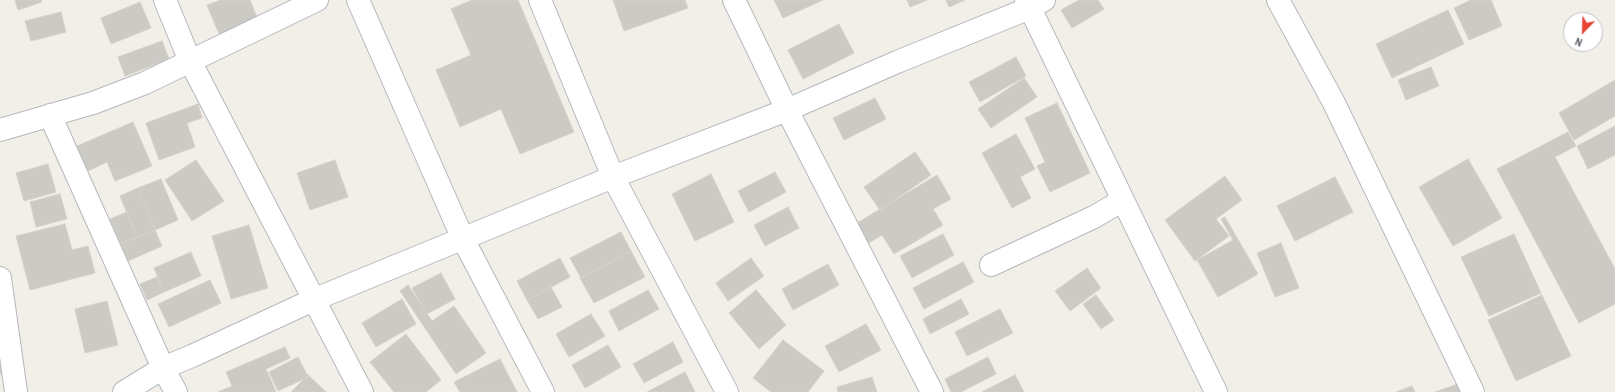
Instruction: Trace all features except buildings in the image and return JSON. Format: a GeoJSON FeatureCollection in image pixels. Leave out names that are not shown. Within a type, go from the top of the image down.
{"type":"FeatureCollection","features":[{"type":"Feature","properties":{"kind":"street"},"geometry":{"type":"LineString","coordinates":[[165,0],[190,61],[362,392]]}},
{"type":"Feature","properties":{"kind":"street"},"geometry":{"type":"LineString","coordinates":[[0,130],[93,102],[145,83],[317,0]]}},
{"type":"Feature","properties":{"kind":"street"},"geometry":{"type":"LineString","coordinates":[[358,0],[462,239],[543,392]]}},
{"type":"Feature","properties":{"kind":"street"},"geometry":{"type":"LineString","coordinates":[[540,0],[613,177],[727,392]]}},
{"type":"Feature","properties":{"kind":"street"},"geometry":{"type":"LineString","coordinates":[[734,0],[787,110],[932,392]]}},
{"type":"Feature","properties":{"kind":"street"},"geometry":{"type":"LineString","coordinates":[[1278,0],[1334,103],[1473,392]]}},
{"type":"Feature","properties":{"kind":"street"},"geometry":{"type":"LineString","coordinates":[[124,392],[163,368],[313,300],[613,177],[787,110],[1034,3],[1123,200],[1216,392]]}},
{"type":"Feature","properties":{"kind":"street"},"geometry":{"type":"LineString","coordinates":[[50,115],[163,368],[176,392]]}},
{"type":"Feature","properties":{"kind":"street"},"geometry":{"type":"LineString","coordinates":[[991,265],[1094,217],[1123,200]]}},
{"type":"Feature","properties":{"kind":"street"},"geometry":{"type":"LineString","coordinates":[[0,278],[16,392]]}}]}
